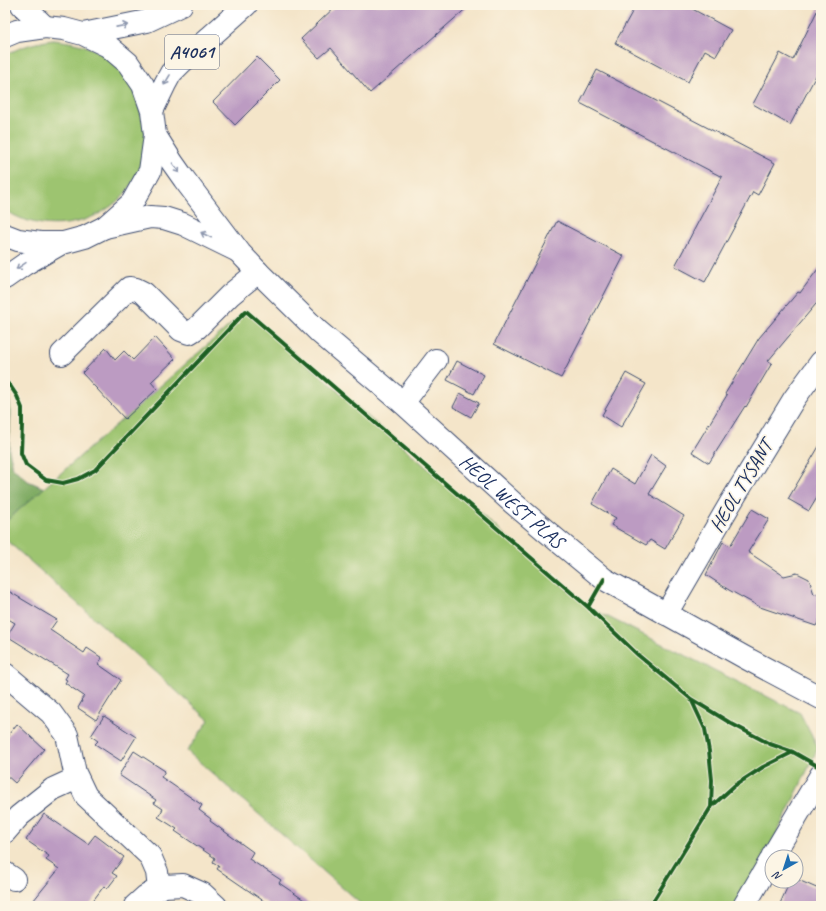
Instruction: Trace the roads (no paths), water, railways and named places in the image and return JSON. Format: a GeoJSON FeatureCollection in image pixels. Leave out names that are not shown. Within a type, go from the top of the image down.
{"type":"FeatureCollection","features":[{"type":"Feature","properties":{"kind":"street"},"geometry":{"type":"LineString","coordinates":[[22,5],[45,27]]}},
{"type":"Feature","properties":{"kind":"street","name":"A4061"},"geometry":{"type":"LineString","coordinates":[[83,34],[147,21],[181,5]]}},
{"type":"Feature","properties":{"kind":"street","name":"A4061"},"geometry":{"type":"LineString","coordinates":[[152,111],[171,73],[246,5]]}},
{"type":"Feature","properties":{"kind":"street"},"geometry":{"type":"LineString","coordinates":[[5,36],[17,31],[45,27],[64,29],[83,34],[108,46],[128,63],[143,86],[152,111],[155,135],[150,171],[132,203],[105,227],[85,237],[63,243],[40,244],[18,240],[5,235]]}},
{"type":"Feature","properties":{"kind":"street","name":"HEOL WEST PLAS"},"geometry":{"type":"LineString","coordinates":[[155,135],[180,174],[240,253],[258,272],[319,332],[404,403],[513,503],[558,542],[604,579],[821,698]]}},
{"type":"Feature","properties":{"kind":"street","name":"HEOL WEST PLAS"},"geometry":{"type":"LineString","coordinates":[[105,227],[150,217],[164,218],[184,224],[240,253]]}},
{"type":"Feature","properties":{"kind":"street"},"geometry":{"type":"LineString","coordinates":[[5,278],[25,264],[63,243]]}},
{"type":"Feature","properties":{"kind":"street"},"geometry":{"type":"LineString","coordinates":[[62,354],[129,288],[136,289],[144,293],[181,330],[188,333],[197,328],[230,295],[258,272]]}},
{"type":"Feature","properties":{"kind":"street"},"geometry":{"type":"LineString","coordinates":[[404,403],[436,360]]}},
{"type":"Feature","properties":{"kind":"street","name":"HEOL TYSANT"},"geometry":{"type":"LineString","coordinates":[[666,614],[730,504],[794,399],[821,362]]}},
{"type":"Feature","properties":{"kind":"street"},"geometry":{"type":"LineString","coordinates":[[5,674],[51,713],[67,735],[74,773],[86,796],[150,856],[157,872],[159,889]]}},
{"type":"Feature","properties":{"kind":"street"},"geometry":{"type":"LineString","coordinates":[[777,849],[821,775]]}},
{"type":"Feature","properties":{"kind":"street"},"geometry":{"type":"LineString","coordinates":[[5,832],[19,816],[54,789],[77,778]]}},
{"type":"Feature","properties":{"kind":"street"},"geometry":{"type":"LineString","coordinates":[[744,906],[764,871]]}},
{"type":"Feature","properties":{"kind":"street"},"geometry":{"type":"LineString","coordinates":[[135,906],[146,896],[164,886],[184,885],[203,894],[216,906]]}}]}
